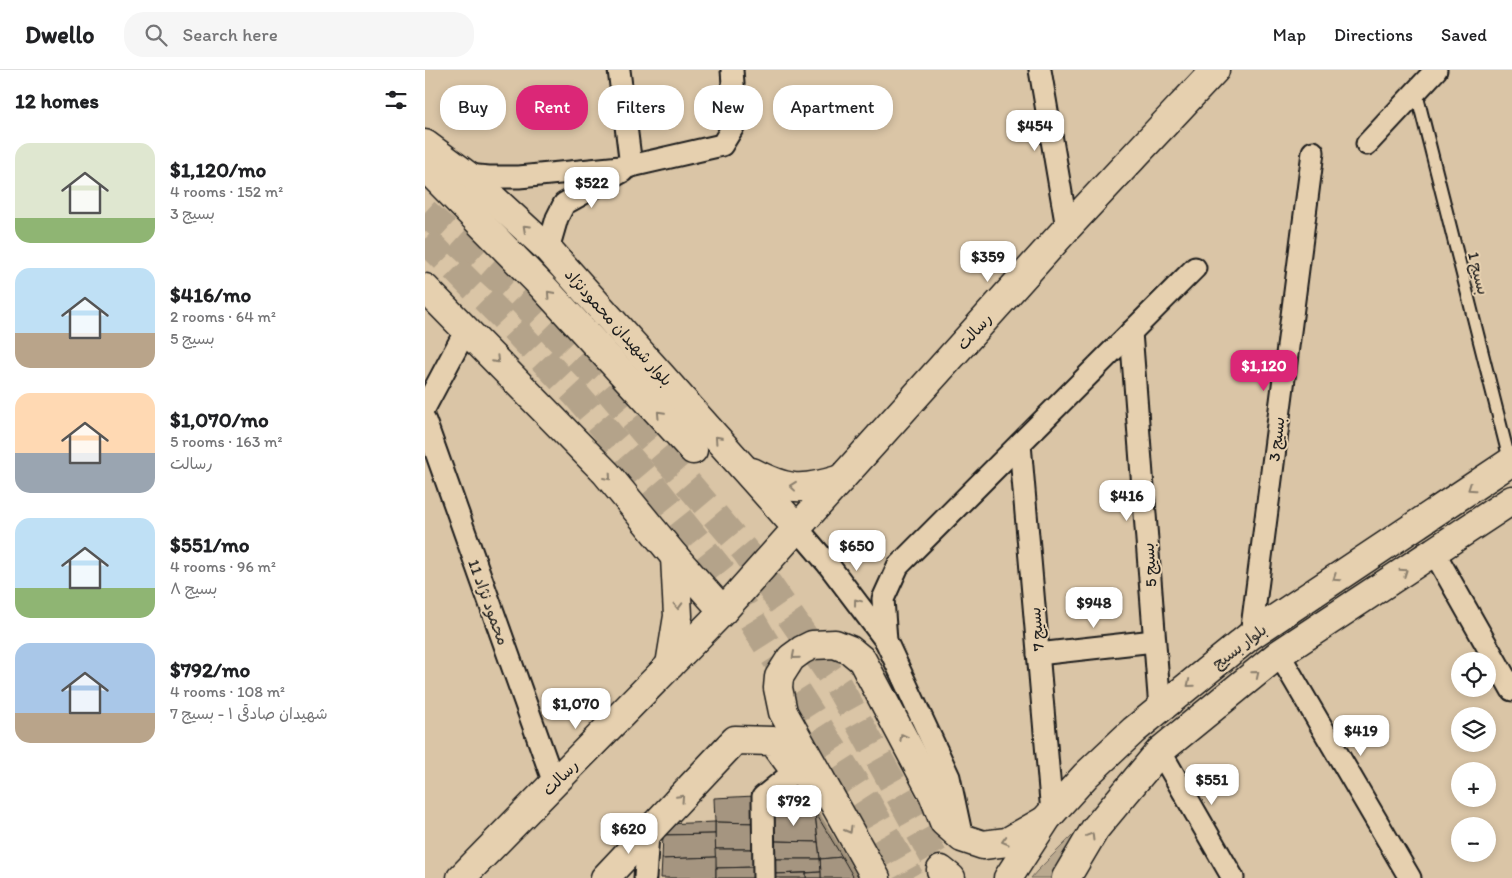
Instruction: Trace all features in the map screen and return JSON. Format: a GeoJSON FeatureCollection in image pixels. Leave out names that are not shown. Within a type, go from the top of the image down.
{"type":"FeatureCollection","features":[{"type":"Feature","properties":{"kind":"main road","name":"رسالت"},"geometry":{"type":"LineString","coordinates":[[461,878],[723,612],[1207,74]]}},
{"type":"Feature","properties":{"kind":"main road","name":"بلوار شهیدان محمودنژاد"},"geometry":{"type":"LineString","coordinates":[[425,144],[467,175],[548,249],[797,528]]}},
{"type":"Feature","properties":{"kind":"main road"},"geometry":{"type":"LineString","coordinates":[[425,167],[544,288],[693,450]]}},
{"type":"Feature","properties":{"kind":"main road"},"geometry":{"type":"LineString","coordinates":[[425,288],[605,473],[723,612]]}},
{"type":"Feature","properties":{"kind":"main road","name":"بلوار بسیج"},"geometry":{"type":"LineString","coordinates":[[1007,878],[1050,816],[1086,775],[1133,730],[1251,635],[1511,462]]}},
{"type":"Feature","properties":{"kind":"main road"},"geometry":{"type":"LineString","coordinates":[[743,467],[772,483],[796,488],[817,486],[841,479]]}},
{"type":"Feature","properties":{"kind":"main road","name":"بلوار بسیج"},"geometry":{"type":"LineString","coordinates":[[1066,878],[1095,829],[1160,751],[1279,654],[1512,500]]}},
{"type":"Feature","properties":{"kind":"main road"},"geometry":{"type":"LineString","coordinates":[[670,665],[678,616],[675,557]]}},
{"type":"Feature","properties":{"kind":"main road"},"geometry":{"type":"LineString","coordinates":[[876,878],[783,712],[778,688],[779,676],[791,658],[811,645],[835,644],[850,650],[862,660],[933,794],[945,822],[962,838],[983,845],[1007,842],[1050,816]]}},
{"type":"Feature","properties":{"kind":"main road"},"geometry":{"type":"LineString","coordinates":[[605,878],[735,740],[773,741],[795,771],[820,779]]}},
{"type":"Feature","properties":{"kind":"street"},"geometry":{"type":"LineString","coordinates":[[619,70],[631,166]]}},
{"type":"Feature","properties":{"kind":"street"},"geometry":{"type":"LineString","coordinates":[[467,175],[519,177],[631,166],[722,145],[733,127],[735,112],[733,70]]}},
{"type":"Feature","properties":{"kind":"street"},"geometry":{"type":"LineString","coordinates":[[1040,70],[1067,228]]}},
{"type":"Feature","properties":{"kind":"street"},"geometry":{"type":"LineString","coordinates":[[1367,144],[1436,70]]}},
{"type":"Feature","properties":{"kind":"street","name":"بسیج 3"},"geometry":{"type":"LineString","coordinates":[[1251,635],[1313,152]]}},
{"type":"Feature","properties":{"kind":"street"},"geometry":{"type":"LineString","coordinates":[[548,249],[557,218],[564,204],[631,166]]}},
{"type":"Feature","properties":{"kind":"street"},"geometry":{"type":"LineString","coordinates":[[886,641],[883,599],[898,566],[1195,268]]}},
{"type":"Feature","properties":{"kind":"street"},"geometry":{"type":"LineString","coordinates":[[425,407],[466,330]]}},
{"type":"Feature","properties":{"kind":"street","name":"بسیج 5"},"geometry":{"type":"LineString","coordinates":[[1131,332],[1160,709]]}},
{"type":"Feature","properties":{"kind":"street","name":"محمود نژاد 11"},"geometry":{"type":"LineString","coordinates":[[425,421],[554,783]]}},
{"type":"Feature","properties":{"kind":"street","name":"بسیج 7"},"geometry":{"type":"LineString","coordinates":[[1020,444],[1050,816]]}},
{"type":"Feature","properties":{"kind":"street"},"geometry":{"type":"LineString","coordinates":[[797,528],[827,563],[886,641],[949,777],[962,838]]}},
{"type":"Feature","properties":{"kind":"street"},"geometry":{"type":"LineString","coordinates":[[1434,552],[1512,690]]}},
{"type":"Feature","properties":{"kind":"street"},"geometry":{"type":"LineString","coordinates":[[1038,654],[1154,641]]}},
{"type":"Feature","properties":{"kind":"street"},"geometry":{"type":"LineString","coordinates":[[1279,654],[1410,878]]}},
{"type":"Feature","properties":{"kind":"street"},"geometry":{"type":"LineString","coordinates":[[1160,751],[1233,878]]}},
{"type":"Feature","properties":{"kind":"street"},"geometry":{"type":"LineString","coordinates":[[764,878],[763,797],[795,771]]}},
{"type":"Feature","properties":{"kind":"street"},"geometry":{"type":"LineString","coordinates":[[645,878],[648,834]]}},
{"type":"Feature","properties":{"kind":"lane","name":"بسیج 1"},"geometry":{"type":"LineString","coordinates":[[1416,92],[1511,462]]}},
{"type":"Feature","properties":{"kind":"shaded area"},"geometry":{"type":"Polygon","coordinates":[[[1086,822],[1053,878],[1031,878],[1037,871],[1086,822]]]}},
{"type":"Feature","properties":{"kind":"building"},"geometry":{"type":"Polygon","coordinates":[[[755,796],[755,823],[715,822],[714,798],[755,796]]]}},
{"type":"Feature","properties":{"kind":"building"},"geometry":{"type":"Polygon","coordinates":[[[771,812],[815,812],[818,842],[773,841],[771,812]]]}},
{"type":"Feature","properties":{"kind":"building"},"geometry":{"type":"Polygon","coordinates":[[[815,812],[842,857],[820,859],[815,812]]]}},
{"type":"Feature","properties":{"kind":"building"},"geometry":{"type":"Polygon","coordinates":[[[715,822],[755,823],[756,849],[715,849],[715,822]]]}},
{"type":"Feature","properties":{"kind":"building"},"geometry":{"type":"Polygon","coordinates":[[[715,822],[715,834],[663,835],[664,824],[715,822]]]}},
{"type":"Feature","properties":{"kind":"building"},"geometry":{"type":"Polygon","coordinates":[[[715,834],[716,857],[662,859],[663,835],[715,834]]]}},
{"type":"Feature","properties":{"kind":"building"},"geometry":{"type":"Polygon","coordinates":[[[773,841],[818,842],[820,859],[773,859],[773,841]]]}},
{"type":"Feature","properties":{"kind":"building"},"geometry":{"type":"Polygon","coordinates":[[[715,849],[756,849],[756,867],[716,868],[715,849]]]}},
{"type":"Feature","properties":{"kind":"building"},"geometry":{"type":"Polygon","coordinates":[[[716,857],[716,878],[661,878],[662,859],[716,857]]]}},
{"type":"Feature","properties":{"kind":"building"},"geometry":{"type":"Polygon","coordinates":[[[842,857],[854,878],[821,878],[820,859],[842,857]]]}},
{"type":"Feature","properties":{"kind":"building"},"geometry":{"type":"Polygon","coordinates":[[[773,859],[820,859],[821,872],[774,874],[773,859]]]}},
{"type":"Feature","properties":{"kind":"building"},"geometry":{"type":"Polygon","coordinates":[[[756,867],[756,878],[716,878],[716,868],[756,867]]]}},
{"type":"Feature","properties":{"kind":"building"},"geometry":{"type":"Polygon","coordinates":[[[821,872],[821,878],[806,878],[806,873],[821,872]]]}},
{"type":"Feature","properties":{"kind":"building"},"geometry":{"type":"Polygon","coordinates":[[[806,873],[806,878],[774,878],[774,874],[806,873]]]}},
{"type":"Feature","properties":{"kind":"tunnel"},"geometry":{"type":"LineString","coordinates":[[425,212],[516,295],[600,380],[746,552],[839,687],[941,870]]}},
{"type":"Feature","properties":{"kind":"tunnel"},"geometry":{"type":"LineString","coordinates":[[425,239],[501,315],[577,396],[654,487],[726,577],[763,639],[867,802],[910,878]]}}]}
